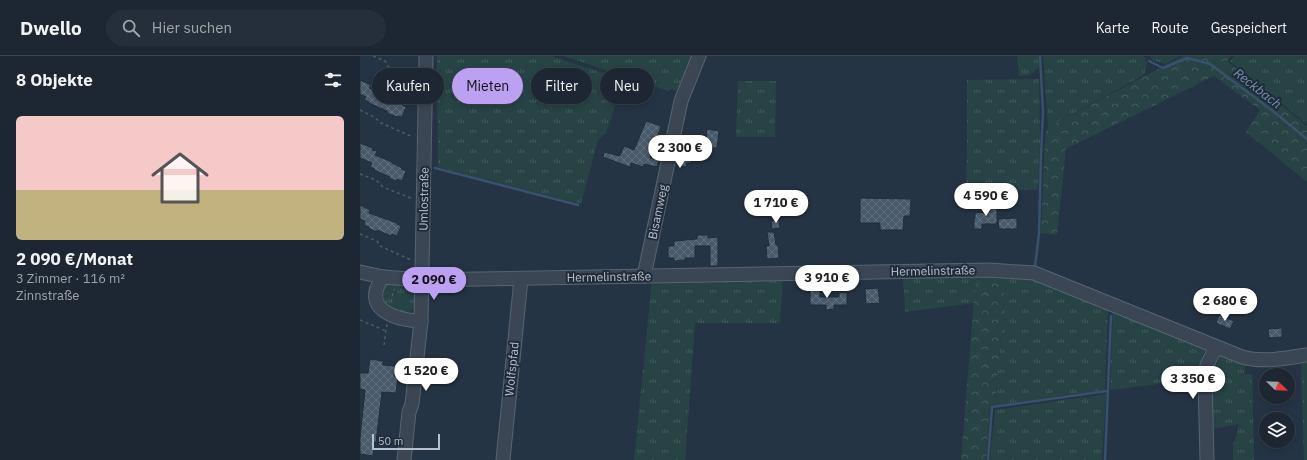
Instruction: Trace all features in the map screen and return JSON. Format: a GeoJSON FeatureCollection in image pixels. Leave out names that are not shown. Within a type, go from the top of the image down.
{"type":"FeatureCollection","features":[{"type":"Feature","properties":{"kind":"street","name":"Umlostraße"},"geometry":{"type":"LineString","coordinates":[[426,56],[426,68]]}},
{"type":"Feature","properties":{"kind":"street","name":"Bisamweg"},"geometry":{"type":"LineString","coordinates":[[644,276],[682,101],[699,56]]}},
{"type":"Feature","properties":{"kind":"street","name":"Umlostraße"},"geometry":{"type":"LineString","coordinates":[[404,460],[421,321],[426,104]]}},
{"type":"Feature","properties":{"kind":"street","name":"Hermelinstraße"},"geometry":{"type":"LineString","coordinates":[[422,280],[989,270],[1034,273],[1216,347],[1255,360],[1307,355]]}},
{"type":"Feature","properties":{"kind":"street"},"geometry":{"type":"LineString","coordinates":[[360,272],[383,277],[422,280]]}},
{"type":"Feature","properties":{"kind":"street"},"geometry":{"type":"LineString","coordinates":[[383,277],[377,283],[373,291],[372,299],[375,306],[386,314],[406,320],[421,321]]}},
{"type":"Feature","properties":{"kind":"street","name":"Wolfspfad"},"geometry":{"type":"LineString","coordinates":[[503,460],[521,279]]}},
{"type":"Feature","properties":{"kind":"street"},"geometry":{"type":"LineString","coordinates":[[1207,460],[1205,379],[1207,365],[1216,347]]}},
{"type":"Feature","properties":{"kind":"path"},"geometry":{"type":"LineString","coordinates":[[373,56],[384,61],[390,68]]}},
{"type":"Feature","properties":{"kind":"path"},"geometry":{"type":"LineString","coordinates":[[360,110],[374,117],[381,123],[425,142]]}},
{"type":"Feature","properties":{"kind":"path"},"geometry":{"type":"LineString","coordinates":[[360,174],[376,180],[383,187],[424,204]]}},
{"type":"Feature","properties":{"kind":"path"},"geometry":{"type":"LineString","coordinates":[[360,234],[377,241],[380,246],[423,265]]}},
{"type":"Feature","properties":{"kind":"path"},"geometry":{"type":"LineString","coordinates":[[360,320],[386,331]]}},
{"type":"Feature","properties":{"kind":"green space"},"geometry":{"type":"Polygon","coordinates":[[[437,56],[550,56],[588,68],[531,68],[531,104],[592,104],[592,69],[600,72],[600,104],[615,104],[606,133],[598,140],[581,204],[438,167],[437,104],[444,104],[444,68],[437,68],[437,56]]]}},
{"type":"Feature","properties":{"kind":"green space"},"geometry":{"type":"Polygon","coordinates":[[[564,56],[692,56],[678,91],[670,89],[669,91],[654,86],[654,68],[600,68],[564,56]]]}},
{"type":"Feature","properties":{"kind":"green space"},"geometry":{"type":"Polygon","coordinates":[[[1017,56],[1039,56],[1039,68],[1029,75],[1019,76],[1017,56]]]}},
{"type":"Feature","properties":{"kind":"green space"},"geometry":{"type":"Polygon","coordinates":[[[1043,56],[1144,56],[1147,63],[1144,75],[1048,127],[1043,56]]]}},
{"type":"Feature","properties":{"kind":"green space"},"geometry":{"type":"Polygon","coordinates":[[[1150,56],[1179,56],[1166,64],[1152,60],[1150,56]]]}},
{"type":"Feature","properties":{"kind":"green space"},"geometry":{"type":"Polygon","coordinates":[[[1183,56],[1231,56],[1227,61],[1307,126],[1307,182],[1246,132],[1260,110],[1214,76],[1066,149],[1057,235],[1041,233],[1045,133],[1048,127],[1183,56]]]}},
{"type":"Feature","properties":{"kind":"green space"},"geometry":{"type":"Polygon","coordinates":[[[1235,56],[1307,56],[1307,124],[1230,61],[1235,56]]]}},
{"type":"Feature","properties":{"kind":"green space"},"geometry":{"type":"Polygon","coordinates":[[[1039,79],[1040,142],[1038,190],[966,189],[967,80],[1039,79]]]}},
{"type":"Feature","properties":{"kind":"green space"},"geometry":{"type":"Polygon","coordinates":[[[738,81],[776,81],[775,137],[736,137],[738,81]]]}},
{"type":"Feature","properties":{"kind":"green space"},"geometry":{"type":"Polygon","coordinates":[[[976,275],[974,303],[905,312],[903,276],[976,275]]]}},
{"type":"Feature","properties":{"kind":"green space"},"geometry":{"type":"Polygon","coordinates":[[[976,275],[1006,276],[995,405],[990,406],[986,460],[961,460],[976,275]]]}},
{"type":"Feature","properties":{"kind":"green space"},"geometry":{"type":"Polygon","coordinates":[[[1006,276],[1029,276],[1108,308],[1105,390],[995,405],[1006,276]]]}},
{"type":"Feature","properties":{"kind":"green space"},"geometry":{"type":"Polygon","coordinates":[[[783,278],[780,323],[695,323],[685,460],[634,460],[652,280],[783,278]]]}},
{"type":"Feature","properties":{"kind":"green space"},"geometry":{"type":"Polygon","coordinates":[[[385,285],[405,285],[414,288],[417,299],[413,310],[406,313],[385,307],[379,295],[385,285]]]}},
{"type":"Feature","properties":{"kind":"green space"},"geometry":{"type":"Polygon","coordinates":[[[1113,310],[1206,349],[1202,356],[1198,379],[1110,390],[1113,310]]]}},
{"type":"Feature","properties":{"kind":"green space"},"geometry":{"type":"Polygon","coordinates":[[[1220,356],[1245,365],[1244,374],[1252,374],[1254,460],[1233,460],[1233,441],[1235,441],[1239,424],[1213,429],[1212,380],[1220,356]]]}},
{"type":"Feature","properties":{"kind":"green space"},"geometry":{"type":"Polygon","coordinates":[[[1307,361],[1307,460],[1304,460],[1301,362],[1307,361]]]}},
{"type":"Feature","properties":{"kind":"green space"},"geometry":{"type":"Polygon","coordinates":[[[1106,394],[1102,460],[990,460],[995,410],[1106,394]]]}},
{"type":"Feature","properties":{"kind":"building"},"geometry":{"type":"Polygon","coordinates":[[[360,80],[371,85],[369,88],[372,89],[372,104],[402,104],[406,107],[402,117],[397,117],[387,113],[387,111],[369,103],[364,100],[366,97],[360,94],[360,80]]]}},
{"type":"Feature","properties":{"kind":"building"},"geometry":{"type":"Polygon","coordinates":[[[646,121],[661,126],[650,158],[659,160],[657,167],[644,164],[643,167],[631,163],[630,167],[603,157],[604,152],[620,156],[624,146],[634,150],[646,121]]]}},
{"type":"Feature","properties":{"kind":"building"},"geometry":{"type":"Polygon","coordinates":[[[707,129],[719,131],[717,148],[703,147],[704,140],[706,140],[707,129]]]}},
{"type":"Feature","properties":{"kind":"building"},"geometry":{"type":"Polygon","coordinates":[[[360,143],[373,148],[372,150],[377,151],[375,155],[392,162],[406,171],[402,181],[397,179],[396,181],[374,170],[375,169],[370,167],[372,163],[360,158],[360,143]]]}},
{"type":"Feature","properties":{"kind":"building"},"geometry":{"type":"Polygon","coordinates":[[[688,149],[701,152],[699,160],[692,159],[691,163],[687,163],[686,167],[679,166],[682,150],[687,151],[688,149]]]}},
{"type":"Feature","properties":{"kind":"building"},"geometry":{"type":"Polygon","coordinates":[[[860,198],[911,199],[910,216],[904,216],[903,230],[880,230],[880,223],[860,223],[860,198]]]}},
{"type":"Feature","properties":{"kind":"building"},"geometry":{"type":"Polygon","coordinates":[[[989,204],[997,204],[997,224],[982,224],[982,229],[974,229],[975,213],[990,212],[989,204]]]}},
{"type":"Feature","properties":{"kind":"building"},"geometry":{"type":"Polygon","coordinates":[[[360,205],[370,210],[369,213],[397,223],[401,226],[397,236],[392,234],[391,236],[377,230],[377,232],[364,225],[365,221],[360,219],[360,205]]]}},
{"type":"Feature","properties":{"kind":"building"},"geometry":{"type":"Polygon","coordinates":[[[1017,218],[1017,229],[999,229],[998,219],[1017,218]]]}},
{"type":"Feature","properties":{"kind":"building"},"geometry":{"type":"Polygon","coordinates":[[[779,220],[780,228],[772,229],[771,221],[779,220]]]}},
{"type":"Feature","properties":{"kind":"building"},"geometry":{"type":"Polygon","coordinates":[[[767,232],[774,232],[776,245],[778,245],[779,258],[767,259],[766,246],[769,246],[767,232]]]}},
{"type":"Feature","properties":{"kind":"building"},"geometry":{"type":"Polygon","coordinates":[[[697,235],[708,235],[708,238],[718,237],[718,266],[710,266],[710,246],[695,246],[695,258],[685,258],[685,260],[674,261],[674,258],[668,258],[668,246],[674,246],[674,241],[697,239],[697,235]]]}},
{"type":"Feature","properties":{"kind":"building"},"geometry":{"type":"Polygon","coordinates":[[[810,288],[820,288],[820,297],[839,297],[839,292],[847,293],[847,305],[834,305],[834,309],[826,310],[826,305],[810,305],[810,288]]]}},
{"type":"Feature","properties":{"kind":"building"},"geometry":{"type":"Polygon","coordinates":[[[878,288],[880,303],[866,304],[865,289],[878,288]]]}},
{"type":"Feature","properties":{"kind":"building"},"geometry":{"type":"Polygon","coordinates":[[[1219,315],[1234,321],[1230,329],[1216,323],[1219,315]]]}},
{"type":"Feature","properties":{"kind":"building"},"geometry":{"type":"Polygon","coordinates":[[[1282,328],[1282,337],[1269,338],[1268,329],[1282,328]]]}},
{"type":"Feature","properties":{"kind":"building"},"geometry":{"type":"Polygon","coordinates":[[[370,359],[383,361],[383,365],[395,366],[394,376],[398,377],[396,393],[382,392],[373,456],[360,454],[360,438],[365,390],[360,389],[360,373],[368,373],[370,359]]]}},
{"type":"Feature","properties":{"kind":"waterway"},"geometry":{"type":"LineString","coordinates":[[1035,266],[1039,234],[1043,112],[1040,56]]}},
{"type":"Feature","properties":{"kind":"waterway","name":"Reckbach"},"geometry":{"type":"LineString","coordinates":[[1149,61],[1163,68],[1187,58],[1210,64],[1307,139]]}},
{"type":"Feature","properties":{"kind":"waterway"},"geometry":{"type":"LineString","coordinates":[[435,168],[578,205]]}},
{"type":"Feature","properties":{"kind":"waterway"},"geometry":{"type":"LineString","coordinates":[[1105,460],[1111,316]]}},
{"type":"Feature","properties":{"kind":"waterway"},"geometry":{"type":"LineString","coordinates":[[988,460],[992,407],[1107,391]]}}]}
